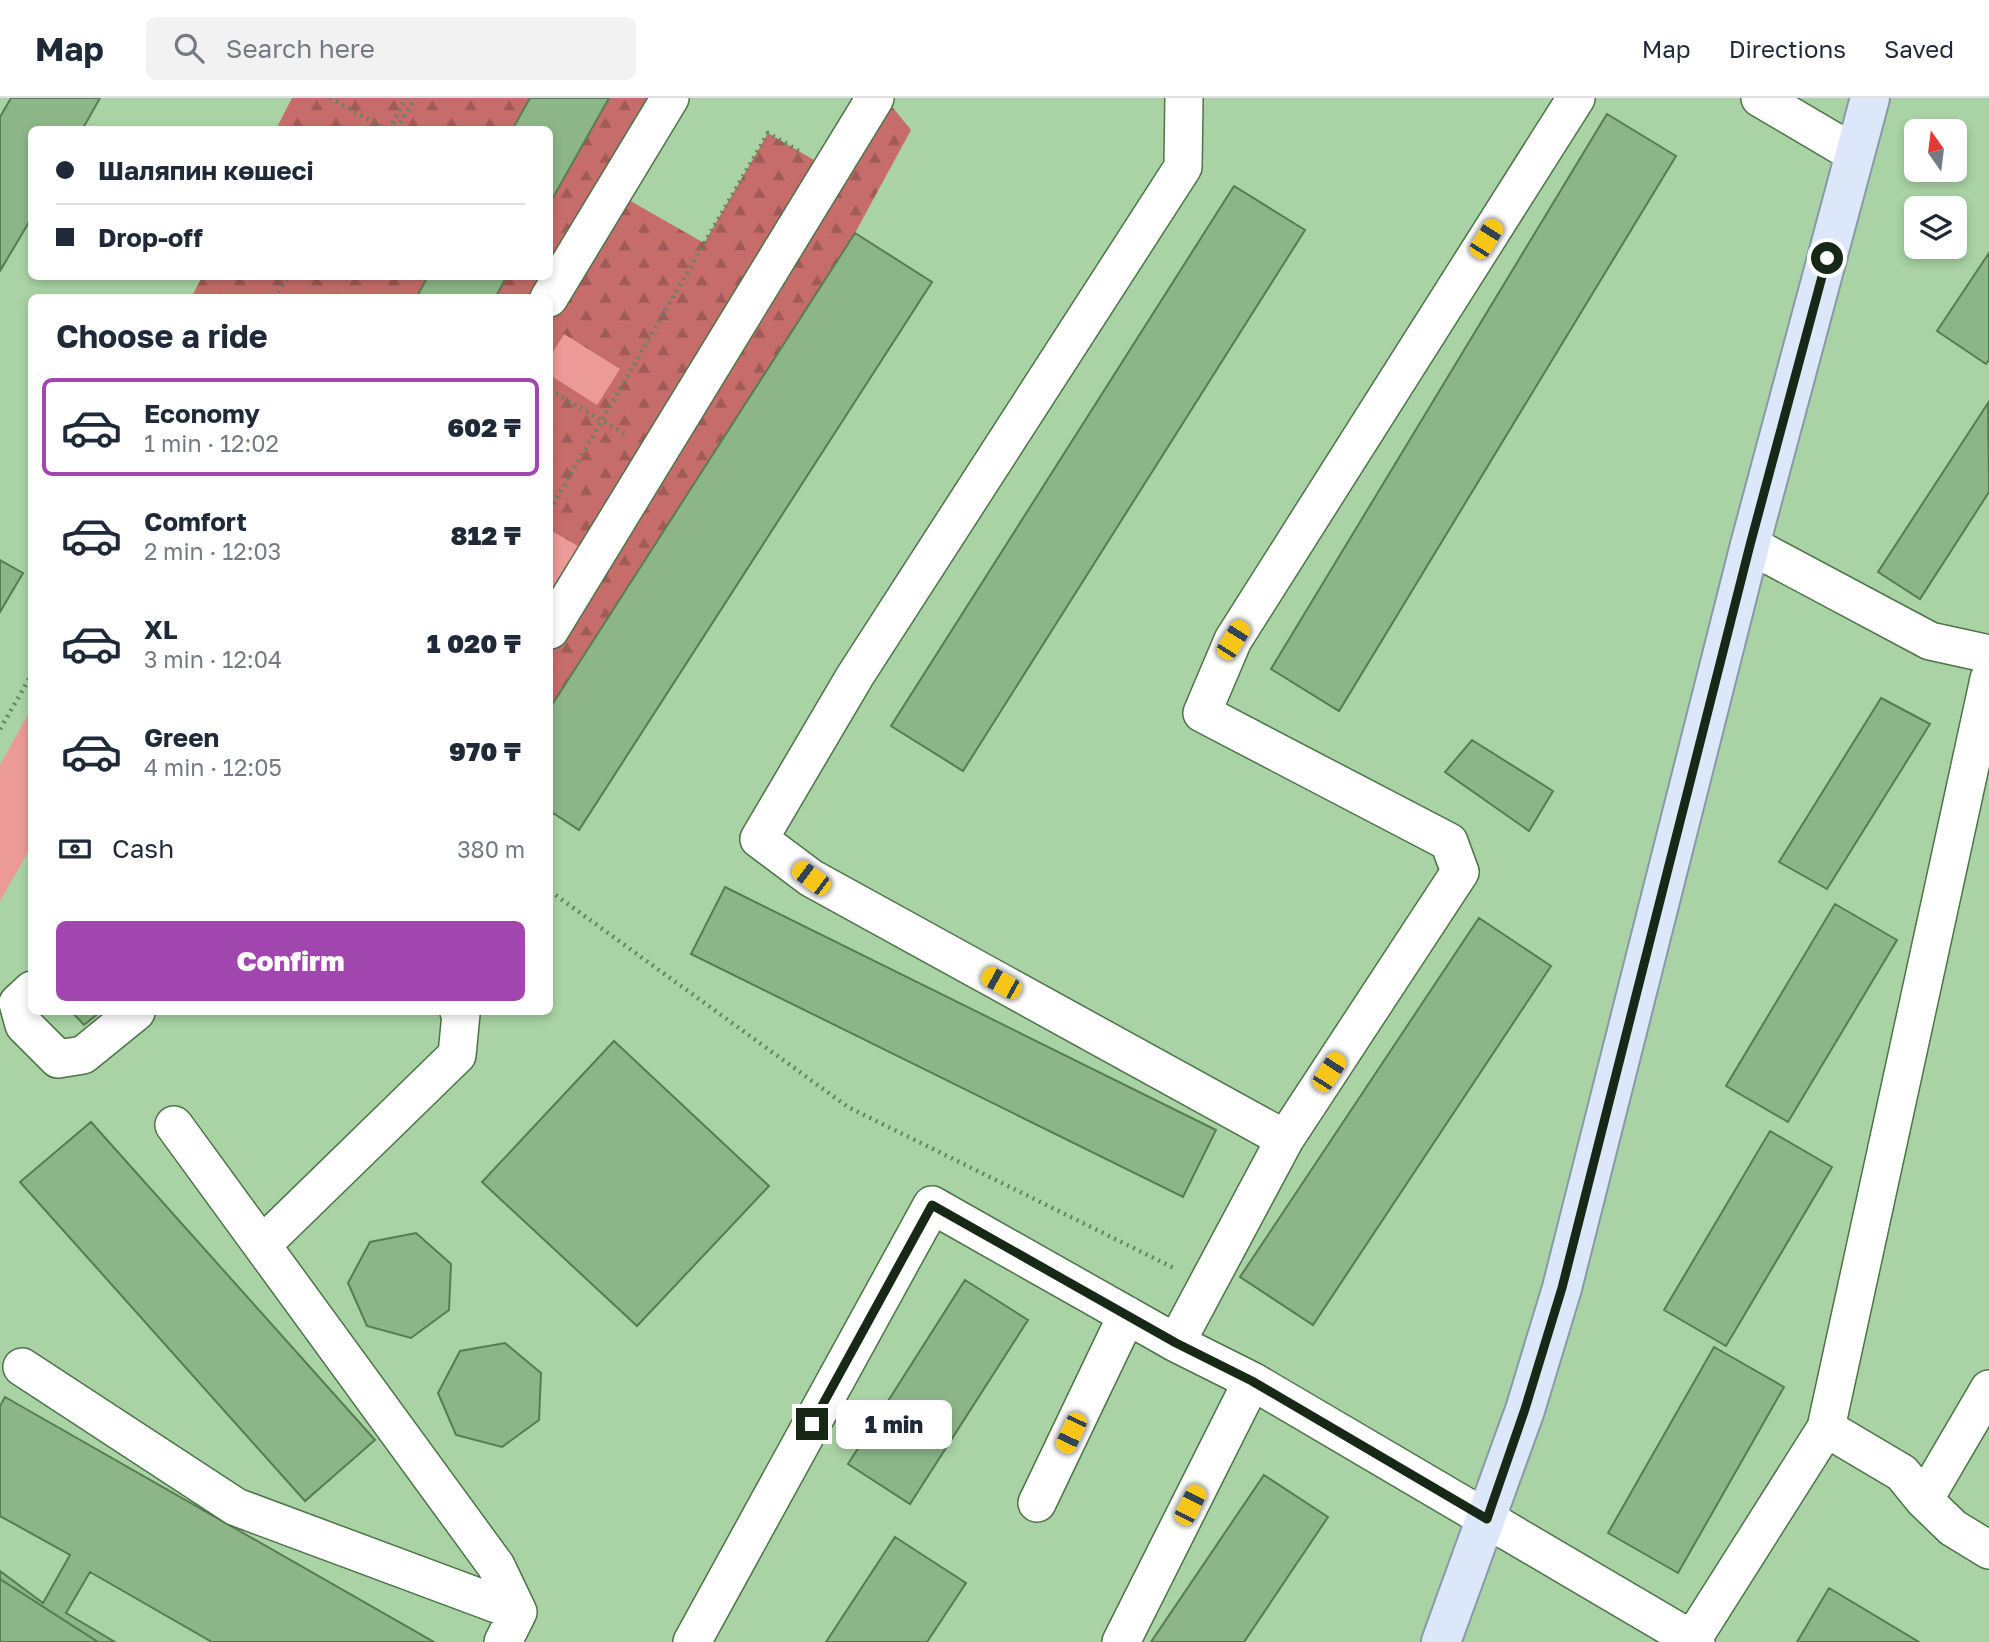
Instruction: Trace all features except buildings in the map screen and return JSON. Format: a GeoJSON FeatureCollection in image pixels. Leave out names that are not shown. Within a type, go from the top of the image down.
{"type":"FeatureCollection","features":[{"type":"Feature","properties":{"kind":"main road"},"geometry":{"type":"LineString","coordinates":[[1441,1642],[1525,1409],[1562,1288],[1750,545],[1870,98]]}},
{"type":"Feature","properties":{"kind":"lane"},"geometry":{"type":"LineString","coordinates":[[551,294],[670,98]]}},
{"type":"Feature","properties":{"kind":"lane"},"geometry":{"type":"LineString","coordinates":[[553,625],[876,98]]}},
{"type":"Feature","properties":{"kind":"lane"},"geometry":{"type":"LineString","coordinates":[[1184,98],[1183,167],[855,676],[759,839],[811,878],[1285,1139]]}},
{"type":"Feature","properties":{"kind":"lane"},"geometry":{"type":"LineString","coordinates":[[1176,1343],[1285,1139],[1460,872],[1449,842],[1202,713],[1233,640],[1576,98]]}},
{"type":"Feature","properties":{"kind":"lane"},"geometry":{"type":"LineString","coordinates":[[1760,98],[1855,154]]}},
{"type":"Feature","properties":{"kind":"lane"},"geometry":{"type":"LineString","coordinates":[[1750,545],[1930,641],[1989,654]]}},
{"type":"Feature","properties":{"kind":"lane"},"geometry":{"type":"LineString","coordinates":[[692,1642],[932,1205],[1176,1343],[1252,1381],[1694,1641],[1826,1428],[1989,679]]}},
{"type":"Feature","properties":{"kind":"lane"},"geometry":{"type":"LineString","coordinates":[[28,994],[18,1003],[24,1025],[58,1059],[83,1055],[131,1015]]}},
{"type":"Feature","properties":{"kind":"lane"},"geometry":{"type":"LineString","coordinates":[[262,1245],[457,1055],[461,1015]]}},
{"type":"Feature","properties":{"kind":"lane"},"geometry":{"type":"LineString","coordinates":[[174,1125],[496,1566],[510,1627]]}},
{"type":"Feature","properties":{"kind":"lane"},"geometry":{"type":"LineString","coordinates":[[1037,1503],[1127,1315]]}},
{"type":"Feature","properties":{"kind":"lane"},"geometry":{"type":"LineString","coordinates":[[22,1367],[236,1507],[510,1627]]}},
{"type":"Feature","properties":{"kind":"lane"},"geometry":{"type":"LineString","coordinates":[[1121,1642],[1252,1381]]}},
{"type":"Feature","properties":{"kind":"lane"},"geometry":{"type":"LineString","coordinates":[[1924,1500],[1989,1389]]}},
{"type":"Feature","properties":{"kind":"lane"},"geometry":{"type":"LineString","coordinates":[[1826,1428],[1902,1473],[1952,1528],[1989,1550]]}},
{"type":"Feature","properties":{"kind":"path"},"geometry":{"type":"LineString","coordinates":[[330,98],[381,126]]}},
{"type":"Feature","properties":{"kind":"path"},"geometry":{"type":"LineString","coordinates":[[390,126],[406,98]]}},
{"type":"Feature","properties":{"kind":"path"},"geometry":{"type":"LineString","coordinates":[[397,126],[415,98]]}},
{"type":"Feature","properties":{"kind":"path"},"geometry":{"type":"LineString","coordinates":[[553,505],[768,133],[831,171]]}},
{"type":"Feature","properties":{"kind":"path"},"geometry":{"type":"LineString","coordinates":[[553,392],[658,453]]}},
{"type":"Feature","properties":{"kind":"path"},"geometry":{"type":"LineString","coordinates":[[0,730],[28,681]]}},
{"type":"Feature","properties":{"kind":"path"},"geometry":{"type":"LineString","coordinates":[[553,893],[848,1107],[1207,1285]]}},
{"type":"Feature","properties":{"kind":"green space"},"geometry":{"type":"Polygon","coordinates":[[[292,98],[530,98],[514,126],[278,126],[292,98]]]}},
{"type":"Feature","properties":{"kind":"green space"},"geometry":{"type":"Polygon","coordinates":[[[609,98],[670,98],[613,191],[704,243],[768,133],[831,170],[885,98],[911,130],[855,233],[553,703],[553,294],[497,294],[505,280],[553,280],[553,198],[609,98]]]}},
{"type":"Feature","properties":{"kind":"green space"},"geometry":{"type":"Polygon","coordinates":[[[200,280],[426,280],[418,294],[193,294],[200,280]]]}},
{"type":"Feature","properties":{"kind":"shaded area"},"geometry":{"type":"Polygon","coordinates":[[[564,334],[620,369],[597,405],[553,377],[553,352],[564,334]]]}},
{"type":"Feature","properties":{"kind":"shaded area"},"geometry":{"type":"Polygon","coordinates":[[[553,532],[585,550],[553,605],[553,532]]]}},
{"type":"Feature","properties":{"kind":"shaded area"},"geometry":{"type":"Polygon","coordinates":[[[28,714],[28,852],[0,901],[0,765],[28,714]]]}},
{"type":"Feature","properties":{"kind":"route"},"geometry":{"type":"LineString","coordinates":[[812,1424],[932,1205],[1176,1343],[1252,1381],[1487,1519],[1525,1409],[1562,1288],[1750,545],[1827,258]]}}]}
